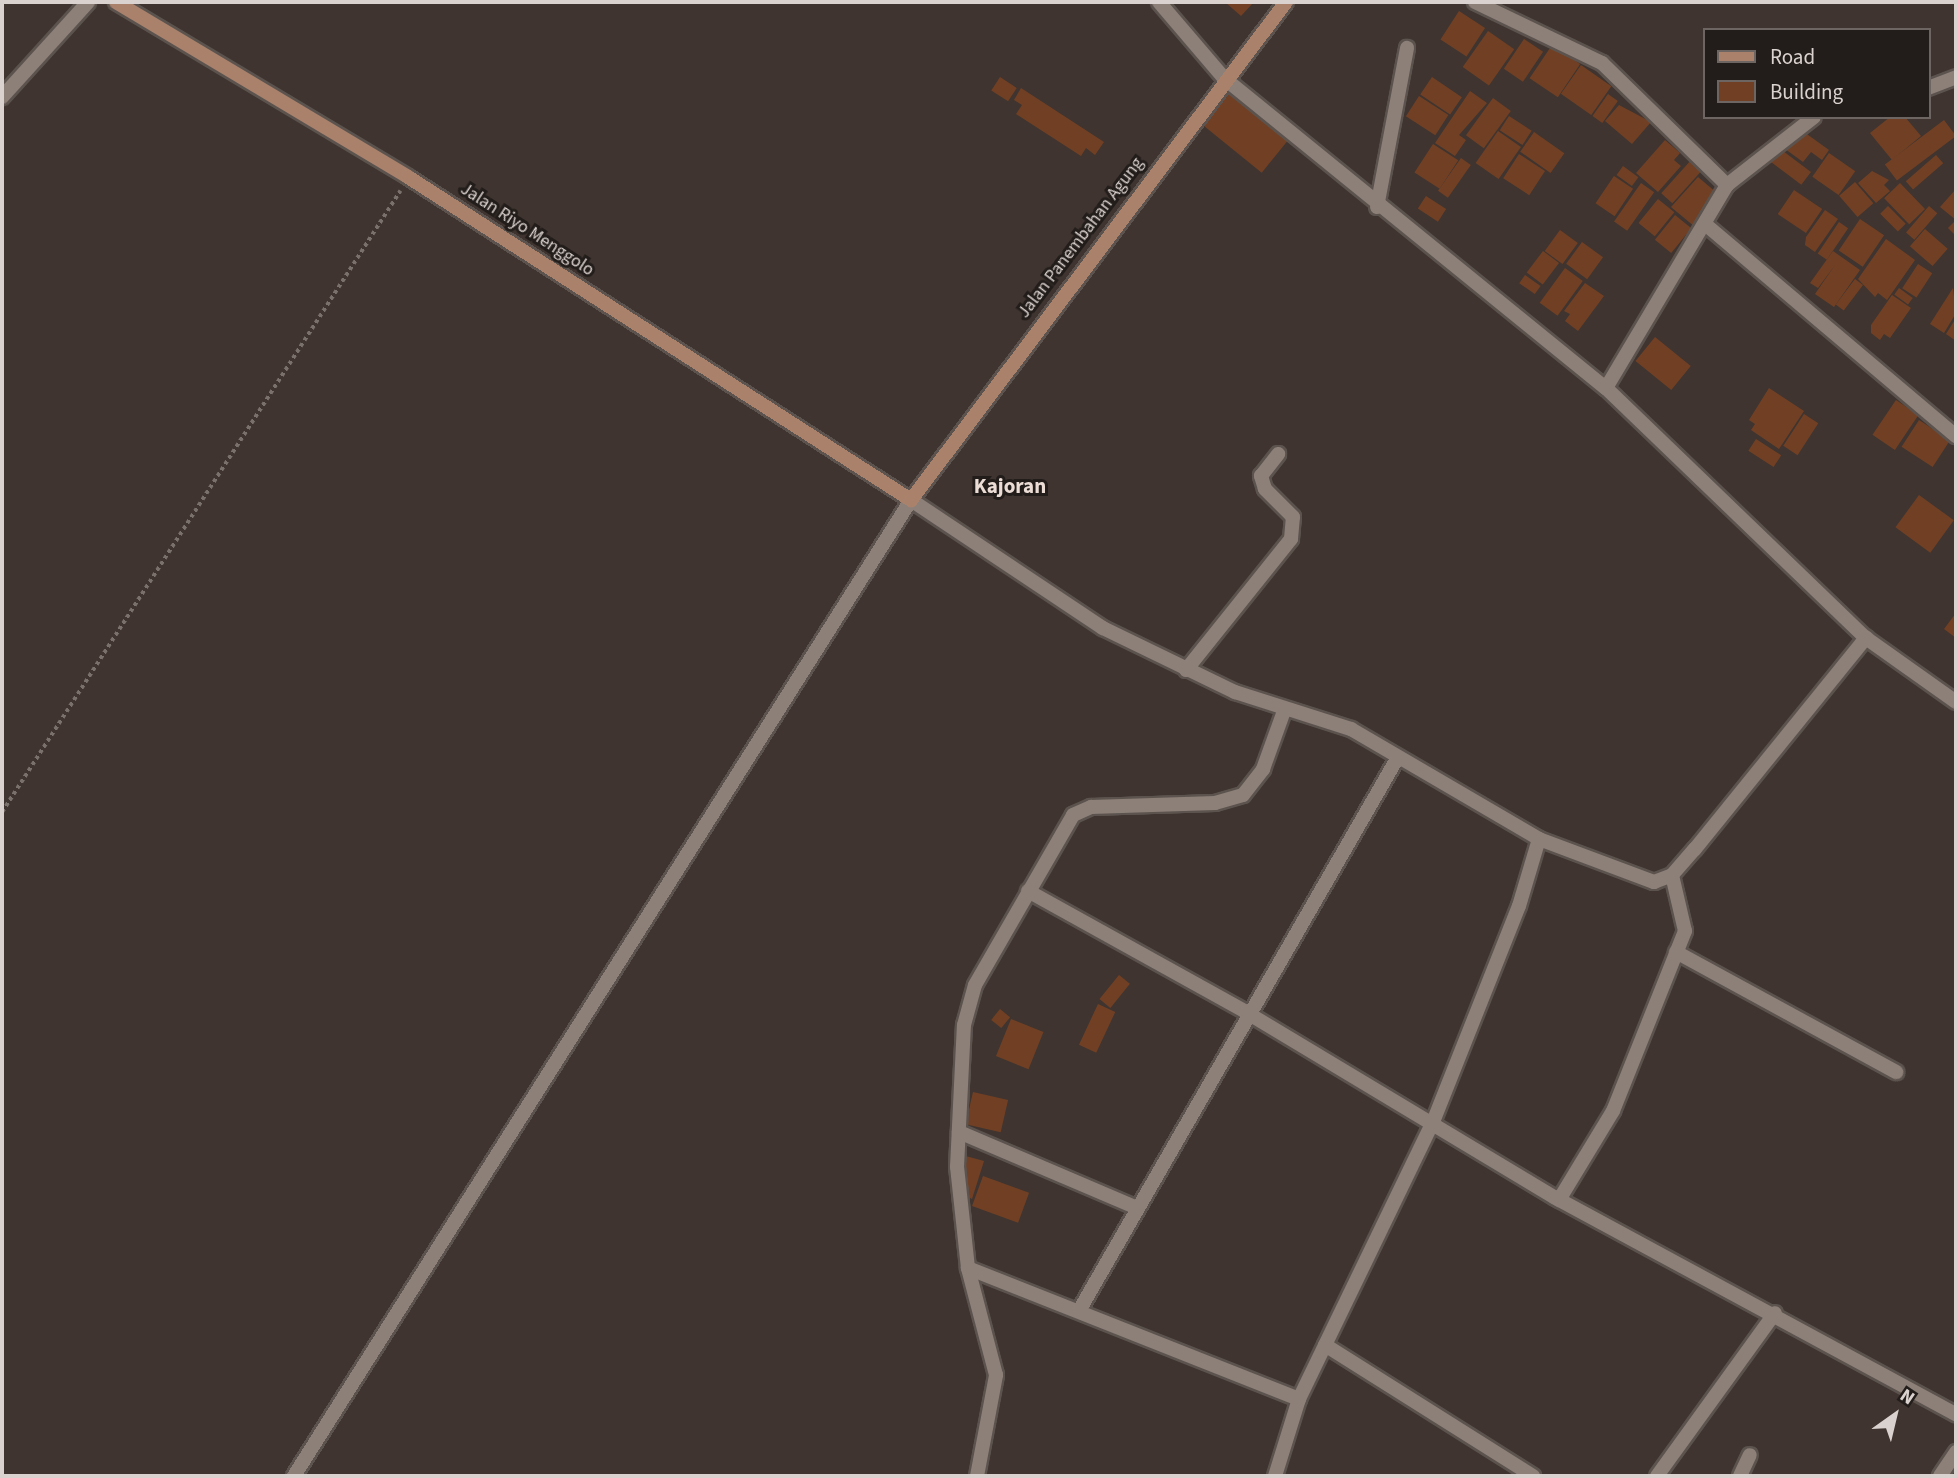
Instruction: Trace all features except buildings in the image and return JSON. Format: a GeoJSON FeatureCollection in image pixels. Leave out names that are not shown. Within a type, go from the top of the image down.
{"type":"FeatureCollection","features":[{"type":"Feature","properties":{"kind":"street"},"geometry":{"type":"LineString","coordinates":[[2,97],[88,2]]}},
{"type":"Feature","properties":{"kind":"street","name":"Jalan Riyo Menggolo"},"geometry":{"type":"LineString","coordinates":[[116,2],[408,177],[911,500]]}},
{"type":"Feature","properties":{"kind":"street"},"geometry":{"type":"LineString","coordinates":[[1159,2],[1227,73],[1377,206],[1607,386],[1864,641],[1956,702]]}},
{"type":"Feature","properties":{"kind":"street","name":"Jalan Panembahan Agung"},"geometry":{"type":"LineString","coordinates":[[911,500],[1227,73],[1286,2]]}},
{"type":"Feature","properties":{"kind":"street"},"geometry":{"type":"LineString","coordinates":[[1475,2],[1602,63],[1727,185]]}},
{"type":"Feature","properties":{"kind":"street"},"geometry":{"type":"LineString","coordinates":[[1377,206],[1407,48]]}},
{"type":"Feature","properties":{"kind":"street"},"geometry":{"type":"LineString","coordinates":[[1930,87],[1956,77]]}},
{"type":"Feature","properties":{"kind":"street"},"geometry":{"type":"LineString","coordinates":[[1607,386],[1727,185],[1811,119]]}},
{"type":"Feature","properties":{"kind":"street"},"geometry":{"type":"LineString","coordinates":[[1705,224],[1956,436]]}},
{"type":"Feature","properties":{"kind":"street"},"geometry":{"type":"LineString","coordinates":[[1186,670],[1291,539],[1293,517],[1262,484],[1263,472],[1278,454]]}},
{"type":"Feature","properties":{"kind":"street"},"geometry":{"type":"LineString","coordinates":[[294,1476],[911,500],[1091,621],[1186,670],[1284,711],[1340,725],[1539,839],[1627,876],[1654,881],[1672,875],[1864,641]]}},
{"type":"Feature","properties":{"kind":"street"},"geometry":{"type":"LineString","coordinates":[[977,1476],[996,1375],[968,1268],[958,1132],[967,1003],[1069,821],[1084,808],[1215,803],[1243,795],[1263,769],[1284,711]]}},
{"type":"Feature","properties":{"kind":"street"},"geometry":{"type":"LineString","coordinates":[[1080,1309],[1246,1012],[1398,757]]}},
{"type":"Feature","properties":{"kind":"street"},"geometry":{"type":"LineString","coordinates":[[1275,1476],[1299,1399],[1433,1122],[1519,906],[1539,839]]}},
{"type":"Feature","properties":{"kind":"street"},"geometry":{"type":"LineString","coordinates":[[1559,1200],[1613,1111],[1686,925],[1672,875]]}},
{"type":"Feature","properties":{"kind":"street"},"geometry":{"type":"LineString","coordinates":[[1028,891],[1246,1012],[1559,1200],[1775,1313],[1956,1414]]}},
{"type":"Feature","properties":{"kind":"street"},"geometry":{"type":"LineString","coordinates":[[1676,952],[1896,1072]]}},
{"type":"Feature","properties":{"kind":"street"},"geometry":{"type":"LineString","coordinates":[[958,1132],[1135,1207]]}},
{"type":"Feature","properties":{"kind":"street"},"geometry":{"type":"LineString","coordinates":[[968,1268],[1080,1309],[1299,1399]]}},
{"type":"Feature","properties":{"kind":"street"},"geometry":{"type":"LineString","coordinates":[[1657,1476],[1775,1313]]}},
{"type":"Feature","properties":{"kind":"street"},"geometry":{"type":"LineString","coordinates":[[1325,1345],[1533,1476]]}},
{"type":"Feature","properties":{"kind":"street"},"geometry":{"type":"LineString","coordinates":[[1940,1476],[1956,1452]]}},
{"type":"Feature","properties":{"kind":"street"},"geometry":{"type":"LineString","coordinates":[[1740,1476],[1750,1455]]}},
{"type":"Feature","properties":{"kind":"path"},"geometry":{"type":"LineString","coordinates":[[2,812],[408,177]]}},
{"type":"Feature","properties":{"kind":"district","name":"Kajoran"},"geometry":{"type":"Point","coordinates":[1010,486]}}]}
